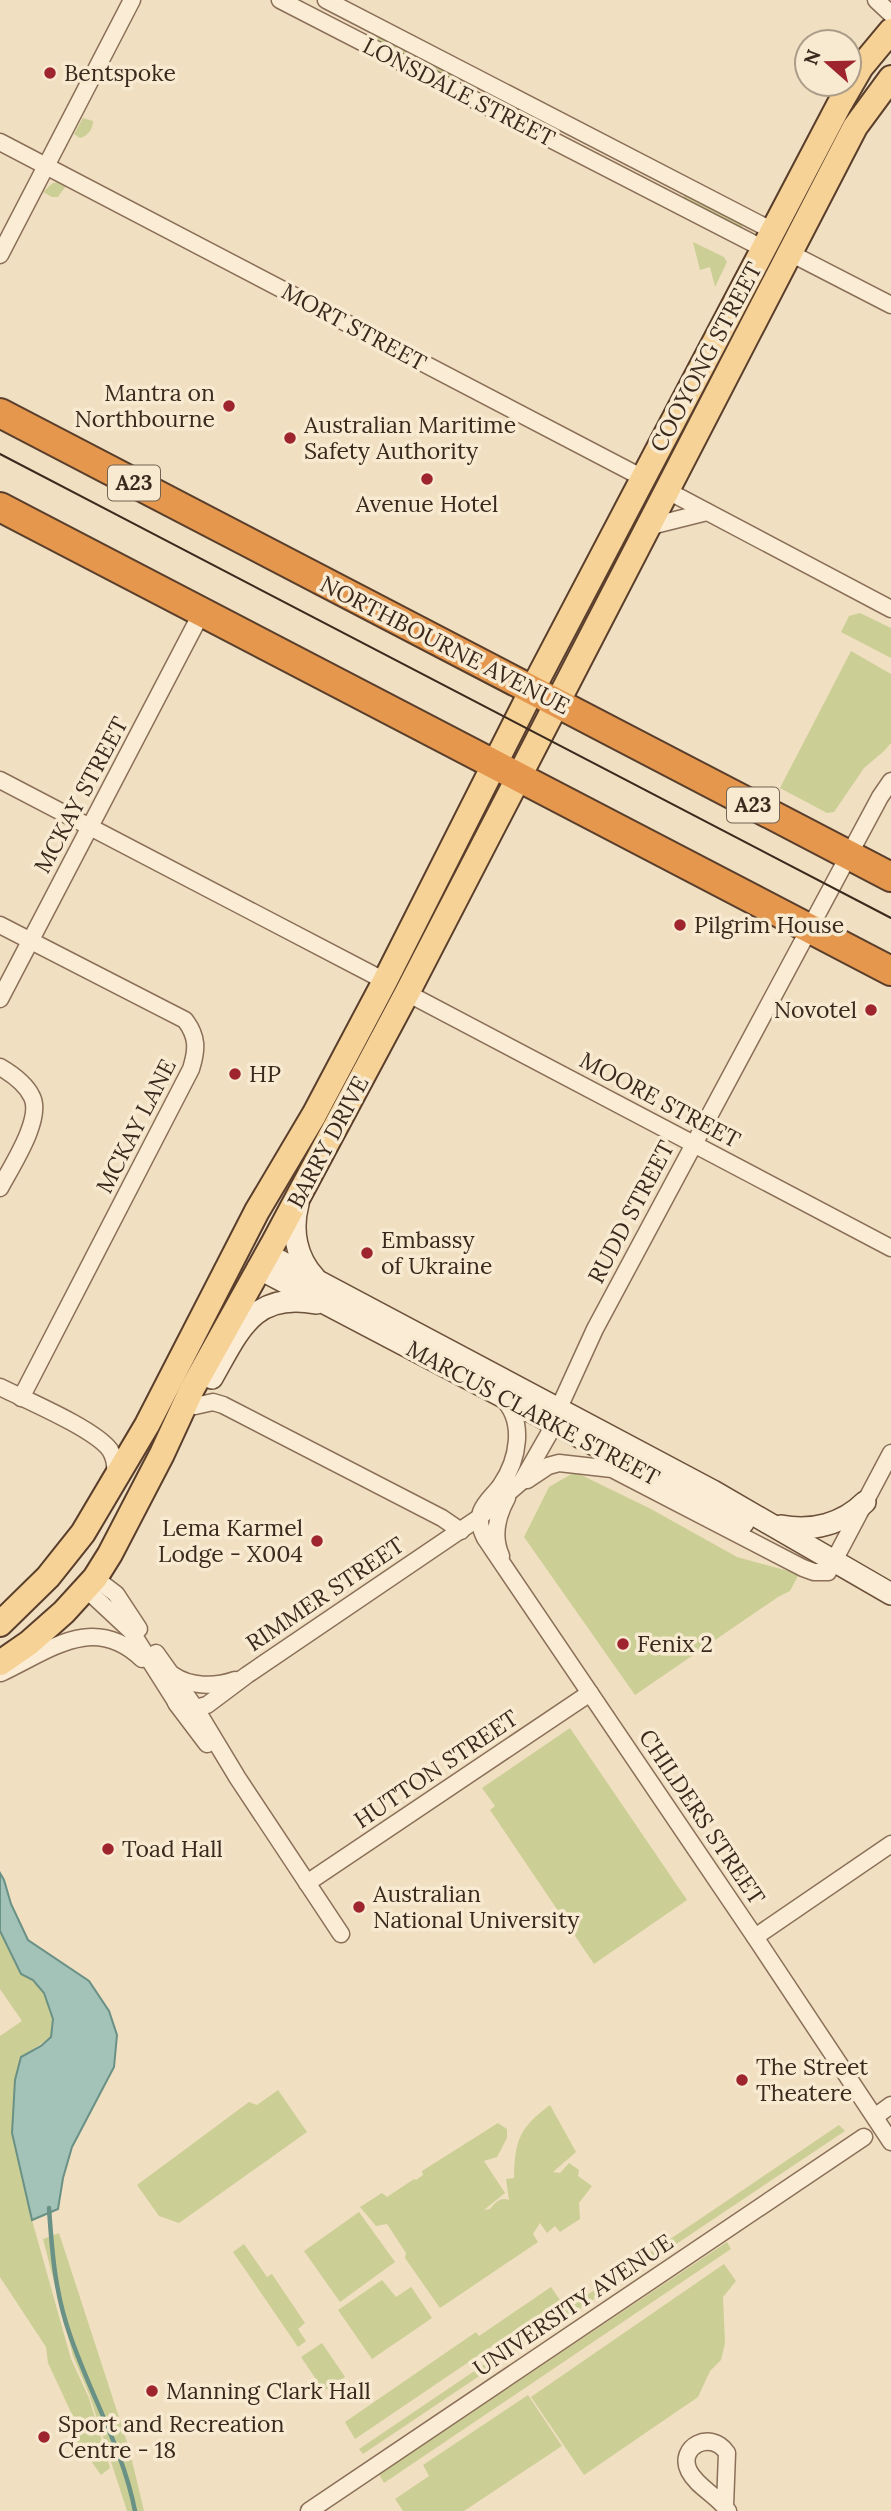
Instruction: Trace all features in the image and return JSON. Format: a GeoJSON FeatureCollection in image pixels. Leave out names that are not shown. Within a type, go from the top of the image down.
{"type":"FeatureCollection","features":[{"type":"Feature","properties":{"kind":"highway","name":"NORTHBOURNE AVENUE"},"geometry":{"type":"LineString","coordinates":[[0,413],[891,877]]}},
{"type":"Feature","properties":{"kind":"highway"},"geometry":{"type":"LineString","coordinates":[[0,507],[891,971]]}},
{"type":"Feature","properties":{"kind":"main road","name":"COOYONG STREET"},"geometry":{"type":"LineString","coordinates":[[544,697],[643,478],[685,395],[850,85],[867,58],[891,31]]}},
{"type":"Feature","properties":{"kind":"main road","name":"COOYONG STREET"},"geometry":{"type":"LineString","coordinates":[[544,697],[642,537],[855,127],[891,78]]}},
{"type":"Feature","properties":{"kind":"main road","name":"LONSDALE STREET"},"geometry":{"type":"LineString","coordinates":[[768,240],[790,253]]}},
{"type":"Feature","properties":{"kind":"main road"},"geometry":{"type":"LineString","coordinates":[[685,395],[709,407]]}},
{"type":"Feature","properties":{"kind":"main road","name":"MORT STREET"},"geometry":{"type":"LineString","coordinates":[[643,478],[666,490]]}},
{"type":"Feature","properties":{"kind":"main road","name":"BARRY DRIVE"},"geometry":{"type":"LineString","coordinates":[[0,1663],[53,1623],[80,1575],[83,1533],[147,1425],[257,1211],[314,1115],[385,981],[506,770],[544,697]]}},
{"type":"Feature","properties":{"kind":"main road","name":"BARRY DRIVE"},"geometry":{"type":"LineString","coordinates":[[0,1624],[110,1554],[192,1389],[407,993],[506,770]]}},
{"type":"Feature","properties":{"kind":"main road","name":"MARCUS CLARKE STREET"},"geometry":{"type":"LineString","coordinates":[[239,1247],[263,1261]]}},
{"type":"Feature","properties":{"kind":"main road"},"geometry":{"type":"LineString","coordinates":[[0,1608],[30,1576],[44,1568],[80,1575]]}},
{"type":"Feature","properties":{"kind":"main road","name":"BARRY DRIVE"},"geometry":{"type":"LineString","coordinates":[[0,1639],[66,1576],[80,1575]]}},
{"type":"Feature","properties":{"kind":"street"},"geometry":{"type":"LineString","coordinates":[[0,255],[132,0]]}},
{"type":"Feature","properties":{"kind":"street","name":"LONSDALE STREET"},"geometry":{"type":"LineString","coordinates":[[326,0],[638,161],[768,240]]}},
{"type":"Feature","properties":{"kind":"street"},"geometry":{"type":"LineString","coordinates":[[876,0],[891,15]]}},
{"type":"Feature","properties":{"kind":"street","name":"LONSDALE STREET"},"geometry":{"type":"LineString","coordinates":[[288,2],[628,179],[768,240]]}},
{"type":"Feature","properties":{"kind":"street","name":"MORT STREET"},"geometry":{"type":"LineString","coordinates":[[0,142],[643,478]]}},
{"type":"Feature","properties":{"kind":"street"},"geometry":{"type":"LineString","coordinates":[[628,179],[638,161]]}},
{"type":"Feature","properties":{"kind":"street"},"geometry":{"type":"LineString","coordinates":[[790,253],[891,305]]}},
{"type":"Feature","properties":{"kind":"street","name":"MORT STREET"},"geometry":{"type":"LineString","coordinates":[[666,490],[891,609]]}},
{"type":"Feature","properties":{"kind":"street"},"geometry":{"type":"LineString","coordinates":[[642,537],[655,525],[707,512]]}},
{"type":"Feature","properties":{"kind":"street","name":"MCKAY STREET"},"geometry":{"type":"LineString","coordinates":[[0,999],[202,612]]}},
{"type":"Feature","properties":{"kind":"street"},"geometry":{"type":"LineString","coordinates":[[0,780],[385,981]]}},
{"type":"Feature","properties":{"kind":"street","name":"RUDD STREET"},"geometry":{"type":"LineString","coordinates":[[556,1418],[595,1329],[693,1143],[891,781]]}},
{"type":"Feature","properties":{"kind":"street","name":"MCKAY LANE"},"geometry":{"type":"LineString","coordinates":[[0,925],[185,1020],[193,1029],[197,1040],[191,1069],[21,1398]]}},
{"type":"Feature","properties":{"kind":"street","name":"MOORE STREET"},"geometry":{"type":"LineString","coordinates":[[407,993],[891,1248]]}},
{"type":"Feature","properties":{"kind":"street"},"geometry":{"type":"LineString","coordinates":[[0,1067],[25,1086],[33,1098],[34,1117],[0,1188]]}},
{"type":"Feature","properties":{"kind":"street"},"geometry":{"type":"LineString","coordinates":[[302,1188],[294,1220],[296,1241],[302,1259],[319,1281]]}},
{"type":"Feature","properties":{"kind":"street","name":"MARCUS CLARKE STREET"},"geometry":{"type":"LineString","coordinates":[[263,1261],[319,1281],[556,1418],[808,1558],[834,1562]]}},
{"type":"Feature","properties":{"kind":"street","name":"MARCUS CLARKE STREET"},"geometry":{"type":"LineString","coordinates":[[263,1261],[335,1308],[500,1396],[556,1418],[713,1491],[814,1547],[834,1562],[891,1594]]}},
{"type":"Feature","properties":{"kind":"street"},"geometry":{"type":"LineString","coordinates":[[162,1454],[243,1328],[255,1314],[271,1304],[288,1300],[335,1308]]}},
{"type":"Feature","properties":{"kind":"street"},"geometry":{"type":"LineString","coordinates":[[0,1387],[91,1435],[112,1452],[116,1469],[113,1483]]}},
{"type":"Feature","properties":{"kind":"street","name":"RIMMER STREET"},"geometry":{"type":"LineString","coordinates":[[480,1517],[486,1504],[502,1484],[515,1453],[517,1432],[511,1408],[500,1396]]}},
{"type":"Feature","properties":{"kind":"street"},"geometry":{"type":"LineString","coordinates":[[195,1406],[213,1402],[223,1405],[442,1518],[461,1531]]}},
{"type":"Feature","properties":{"kind":"street","name":"RIMMER STREET"},"geometry":{"type":"LineString","coordinates":[[507,1568],[496,1544],[500,1513],[512,1491],[531,1468],[556,1418]]}},
{"type":"Feature","properties":{"kind":"street"},"geometry":{"type":"LineString","coordinates":[[91,1435],[117,1441],[137,1434],[147,1425]]}},
{"type":"Feature","properties":{"kind":"street"},"geometry":{"type":"LineString","coordinates":[[834,1562],[891,1453]]}},
{"type":"Feature","properties":{"kind":"street","name":"MARCUS CLARKE STREET"},"geometry":{"type":"LineString","coordinates":[[512,1491],[548,1466],[573,1463],[606,1467],[619,1471],[803,1568],[814,1572],[828,1572],[834,1562]]}},
{"type":"Feature","properties":{"kind":"street","name":"RIMMER STREET"},"geometry":{"type":"LineString","coordinates":[[196,1709],[207,1705],[247,1675],[461,1531],[512,1491]]}},
{"type":"Feature","properties":{"kind":"street"},"geometry":{"type":"LineString","coordinates":[[763,1520],[795,1528],[835,1523],[856,1511],[865,1502]]}},
{"type":"Feature","properties":{"kind":"street","name":"CHILDERS STREET"},"geometry":{"type":"LineString","coordinates":[[480,1517],[485,1538],[889,2136]]}},
{"type":"Feature","properties":{"kind":"street"},"geometry":{"type":"LineString","coordinates":[[80,1575],[196,1709],[237,1777],[341,1934]]}},
{"type":"Feature","properties":{"kind":"street"},"geometry":{"type":"LineString","coordinates":[[0,1674],[68,1641],[95,1636],[115,1639],[127,1645],[159,1667],[191,1684],[220,1684],[247,1675]]}},
{"type":"Feature","properties":{"kind":"street"},"geometry":{"type":"LineString","coordinates":[[159,1667],[172,1696],[207,1745],[237,1777]]}},
{"type":"Feature","properties":{"kind":"street","name":"HUTTON STREET"},"geometry":{"type":"LineString","coordinates":[[307,1883],[590,1693]]}},
{"type":"Feature","properties":{"kind":"street"},"geometry":{"type":"LineString","coordinates":[[172,1696],[183,1707],[196,1709]]}},
{"type":"Feature","properties":{"kind":"street"},"geometry":{"type":"LineString","coordinates":[[755,1937],[891,1844]]}},
{"type":"Feature","properties":{"kind":"street"},"geometry":{"type":"LineString","coordinates":[[876,2116],[891,2105]]}},
{"type":"Feature","properties":{"kind":"street","name":"UNIVERSITY AVENUE"},"geometry":{"type":"LineString","coordinates":[[309,2511],[864,2137]]}},
{"type":"Feature","properties":{"kind":"green space"},"geometry":{"type":"Polygon","coordinates":[[[375,29],[414,50],[409,60],[370,39],[375,29]]]}},
{"type":"Feature","properties":{"kind":"green space"},"geometry":{"type":"Polygon","coordinates":[[[426,56],[461,75],[455,87],[420,67],[426,56]]]}},
{"type":"Feature","properties":{"kind":"green space"},"geometry":{"type":"Polygon","coordinates":[[[83,118],[93,121],[93,124],[88,134],[80,138],[74,134],[83,118]]]}},
{"type":"Feature","properties":{"kind":"green space"},"geometry":{"type":"Polygon","coordinates":[[[53,183],[68,183],[58,197],[43,192],[53,183]]]}},
{"type":"Feature","properties":{"kind":"green space"},"geometry":{"type":"Polygon","coordinates":[[[686,192],[744,223],[738,233],[681,202],[686,192]]]}},
{"type":"Feature","properties":{"kind":"green space"},"geometry":{"type":"Polygon","coordinates":[[[693,242],[724,257],[727,262],[715,287],[710,267],[700,270],[693,242]]]}},
{"type":"Feature","properties":{"kind":"green space"},"geometry":{"type":"Polygon","coordinates":[[[860,613],[891,628],[891,658],[841,632],[849,616],[860,613]]]}},
{"type":"Feature","properties":{"kind":"green space"},"geometry":{"type":"Polygon","coordinates":[[[851,651],[891,674],[891,743],[864,768],[834,812],[827,813],[780,788],[851,651]]]}},
{"type":"Feature","properties":{"kind":"green space"},"geometry":{"type":"Polygon","coordinates":[[[575,1472],[651,1509],[737,1557],[799,1574],[790,1591],[635,1695],[524,1537],[549,1487],[575,1472]]]}},
{"type":"Feature","properties":{"kind":"green space"},"geometry":{"type":"Polygon","coordinates":[[[570,1728],[687,1900],[594,1964],[490,1810],[495,1806],[482,1788],[570,1728]]]}},
{"type":"Feature","properties":{"kind":"green space"},"geometry":{"type":"Polygon","coordinates":[[[0,1931],[20,1974],[33,1979],[44,1993],[53,2019],[51,2037],[21,2057],[12,2133],[32,2220],[71,2359],[89,2398],[110,2468],[101,2475],[71,2433],[65,2436],[64,2430],[76,2423],[48,2363],[46,2347],[0,2277],[0,2036],[22,2021],[0,1989],[0,1931]]]}},
{"type":"Feature","properties":{"kind":"green space"},"geometry":{"type":"Polygon","coordinates":[[[278,2090],[307,2132],[179,2223],[159,2216],[137,2185],[249,2102],[257,2105],[278,2090]]]}},
{"type":"Feature","properties":{"kind":"green space"},"geometry":{"type":"Polygon","coordinates":[[[550,2105],[576,2152],[553,2172],[560,2173],[569,2163],[579,2170],[578,2176],[592,2186],[579,2203],[580,2219],[560,2232],[555,2226],[547,2233],[540,2223],[533,2234],[538,2242],[440,2308],[405,2258],[406,2253],[387,2224],[376,2226],[360,2207],[382,2193],[387,2197],[416,2180],[423,2175],[422,2171],[498,2123],[507,2129],[507,2138],[497,2157],[484,2161],[505,2193],[484,2210],[490,2209],[501,2200],[509,2200],[506,2179],[514,2178],[521,2136],[531,2121],[550,2105]]]}},
{"type":"Feature","properties":{"kind":"green space"},"geometry":{"type":"Polygon","coordinates":[[[839,2125],[845,2131],[363,2454],[359,2449],[839,2125]]]}},
{"type":"Feature","properties":{"kind":"green space"},"geometry":{"type":"Polygon","coordinates":[[[359,2212],[395,2262],[340,2302],[304,2251],[359,2212]]]}},
{"type":"Feature","properties":{"kind":"green space"},"geometry":{"type":"Polygon","coordinates":[[[59,2233],[129,2448],[144,2511],[127,2511],[89,2394],[73,2356],[43,2239],[59,2233]]]}},
{"type":"Feature","properties":{"kind":"green space"},"geometry":{"type":"Polygon","coordinates":[[[727,2242],[731,2249],[384,2483],[379,2474],[727,2242]]]}},
{"type":"Feature","properties":{"kind":"green space"},"geometry":{"type":"Polygon","coordinates":[[[244,2244],[267,2277],[272,2274],[305,2323],[298,2329],[306,2341],[298,2347],[233,2252],[244,2244]]]}},
{"type":"Feature","properties":{"kind":"green space"},"geometry":{"type":"Polygon","coordinates":[[[724,2264],[736,2281],[723,2297],[725,2343],[721,2360],[710,2371],[698,2397],[584,2475],[531,2397],[724,2264]]]}},
{"type":"Feature","properties":{"kind":"green space"},"geometry":{"type":"Polygon","coordinates":[[[382,2280],[396,2297],[411,2287],[432,2318],[372,2359],[338,2310],[382,2280]]]}},
{"type":"Feature","properties":{"kind":"green space"},"geometry":{"type":"Polygon","coordinates":[[[551,2287],[560,2300],[355,2439],[345,2422],[476,2332],[479,2336],[551,2287]]]}},
{"type":"Feature","properties":{"kind":"green space"},"geometry":{"type":"Polygon","coordinates":[[[322,2343],[345,2377],[324,2391],[301,2357],[322,2343]]]}},
{"type":"Feature","properties":{"kind":"green space"},"geometry":{"type":"Polygon","coordinates":[[[528,2395],[562,2446],[464,2511],[403,2511],[395,2499],[429,2476],[423,2465],[528,2395]]]}},
{"type":"Feature","properties":{"kind":"water"},"geometry":{"type":"Polygon","coordinates":[[[0,1873],[28,1940],[89,1981],[109,2011],[117,2035],[114,2067],[72,2147],[58,2209],[32,2220],[12,2133],[15,2080],[21,2057],[51,2037],[53,2019],[44,1993],[33,1980],[21,1974],[0,1931],[0,1873]]]}},
{"type":"Feature","properties":{"kind":"waterway"},"geometry":{"type":"LineString","coordinates":[[49,2208],[55,2272],[65,2319],[123,2466],[135,2511]]}},
{"type":"Feature","properties":{"kind":"tram line"},"geometry":{"type":"LineString","coordinates":[[0,454],[891,918]]}},
{"type":"Feature","properties":{"kind":"place","name":"Bentspoke"},"geometry":{"type":"Point","coordinates":[50,73]}},
{"type":"Feature","properties":{"kind":"place","name":"Mantra on Northbourne"},"geometry":{"type":"Point","coordinates":[229,406]}},
{"type":"Feature","properties":{"kind":"place","name":"Australian Maritime Safety Authority"},"geometry":{"type":"Point","coordinates":[290,438]}},
{"type":"Feature","properties":{"kind":"place","name":"Avenue Hotel"},"geometry":{"type":"Point","coordinates":[427,479]}},
{"type":"Feature","properties":{"kind":"place","name":"Pilgrim House"},"geometry":{"type":"Point","coordinates":[680,925]}},
{"type":"Feature","properties":{"kind":"place","name":"Novotel"},"geometry":{"type":"Point","coordinates":[871,1010]}},
{"type":"Feature","properties":{"kind":"place","name":"HP"},"geometry":{"type":"Point","coordinates":[235,1074]}},
{"type":"Feature","properties":{"kind":"place","name":"Embassy of Ukraine"},"geometry":{"type":"Point","coordinates":[367,1253]}},
{"type":"Feature","properties":{"kind":"place","name":"Lema Karmel Lodge - X004"},"geometry":{"type":"Point","coordinates":[317,1541]}},
{"type":"Feature","properties":{"kind":"place","name":"Fenix 2"},"geometry":{"type":"Point","coordinates":[623,1644]}},
{"type":"Feature","properties":{"kind":"place","name":"Toad Hall"},"geometry":{"type":"Point","coordinates":[108,1849]}},
{"type":"Feature","properties":{"kind":"place","name":"Australian National University"},"geometry":{"type":"Point","coordinates":[359,1907]}},
{"type":"Feature","properties":{"kind":"place","name":"The Street Theatere"},"geometry":{"type":"Point","coordinates":[742,2080]}},
{"type":"Feature","properties":{"kind":"place","name":"Manning Clark Hall"},"geometry":{"type":"Point","coordinates":[152,2391]}},
{"type":"Feature","properties":{"kind":"place","name":"Sport and Recreation Centre - 18"},"geometry":{"type":"Point","coordinates":[44,2437]}}]}
